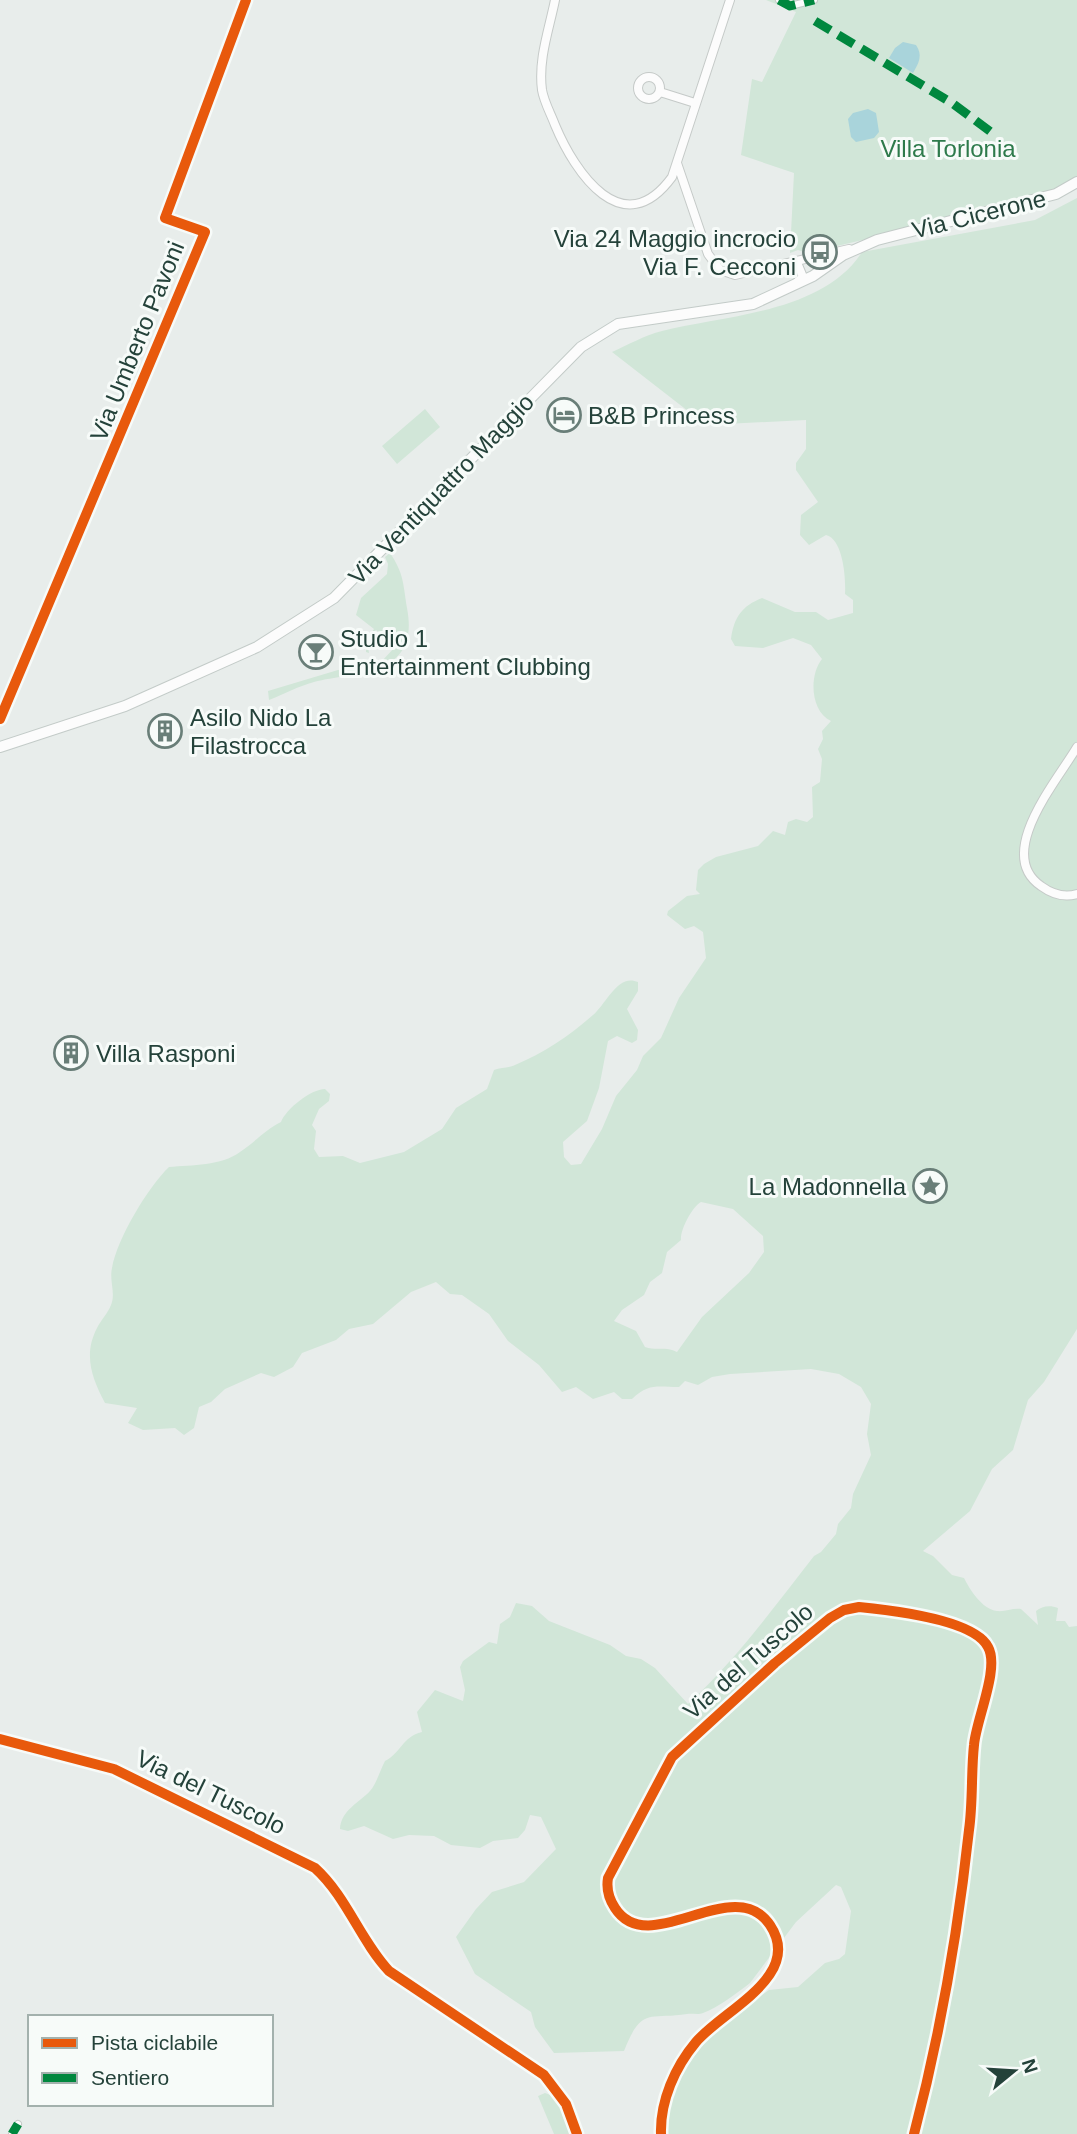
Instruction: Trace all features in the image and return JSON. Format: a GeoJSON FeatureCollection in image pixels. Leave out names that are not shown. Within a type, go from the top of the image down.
{"type":"FeatureCollection","features":[{"type":"Feature","properties":{"kind":"main road","name":"Via Cicerone"},"geometry":{"type":"LineString","coordinates":[[877,240],[1045,197],[1077,182]]}},
{"type":"Feature","properties":{"kind":"main road","name":"Via Ventiquattro Maggio"},"geometry":{"type":"LineString","coordinates":[[0,747],[125,706],[257,647],[334,598],[581,346],[618,324],[753,304],[877,240]]}},
{"type":"Feature","properties":{"kind":"street","name":"Via Umberto Pavoni"},"geometry":{"type":"LineString","coordinates":[[0,719],[205,232],[165,218],[246,0]]}},
{"type":"Feature","properties":{"kind":"street"},"geometry":{"type":"LineString","coordinates":[[555,0],[545,40],[542,90],[559,135],[585,177],[608,200],[640,202],[663,189],[677,163],[730,0]]}},
{"type":"Feature","properties":{"kind":"street"},"geometry":{"type":"LineString","coordinates":[[779,0],[790,6],[814,0]]}},
{"type":"Feature","properties":{"kind":"street"},"geometry":{"type":"LineString","coordinates":[[660,92],[695,103]]}},
{"type":"Feature","properties":{"kind":"street"},"geometry":{"type":"LineString","coordinates":[[677,163],[708,254],[720,270],[734,275],[864,246]]}},
{"type":"Feature","properties":{"kind":"street"},"geometry":{"type":"LineString","coordinates":[[786,262],[798,265],[803,277],[792,286]]}},
{"type":"Feature","properties":{"kind":"street"},"geometry":{"type":"LineString","coordinates":[[1077,747],[1030,823],[1022,856],[1028,871],[1038,884],[1052,893],[1069,897],[1077,894]]}},
{"type":"Feature","properties":{"kind":"street","name":"Via del Tuscolo"},"geometry":{"type":"LineString","coordinates":[[661,2134],[663,2104],[685,2056],[716,2022],[767,1979],[778,1959],[778,1946],[769,1923],[763,1916],[743,1907],[727,1907],[657,1924],[632,1924],[619,1914],[608,1897],[608,1878],[671,1757],[775,1663],[830,1618],[844,1610],[859,1607],[963,1627],[983,1640],[991,1656],[974,1744],[970,1828],[956,1927],[914,2134]]}},
{"type":"Feature","properties":{"kind":"street","name":"Via del Tuscolo"},"geometry":{"type":"LineString","coordinates":[[0,1739],[114,1769],[315,1868],[333,1886],[373,1951],[389,1971],[544,2075],[566,2104],[577,2134]]}},
{"type":"Feature","properties":{"kind":"street"},"geometry":{"type":"LineString","coordinates":[[12,2134],[18,2124]]}},
{"type":"Feature","properties":{"kind":"green space","name":"Villa Torlonia"},"geometry":{"type":"Polygon","coordinates":[[[766,0],[1077,0],[1077,177],[1057,191],[995,209],[807,253],[798,250],[790,253],[794,173],[741,155],[752,79],[762,82],[796,12],[766,0]]]}},
{"type":"Feature","properties":{"kind":"green space"},"geometry":{"type":"Polygon","coordinates":[[[1077,198],[1077,1329],[1044,1382],[1028,1400],[1013,1450],[992,1469],[970,1511],[923,1551],[933,1556],[952,1575],[964,1578],[977,1598],[992,1610],[1021,1609],[1038,1625],[1036,1611],[1043,1607],[1055,1607],[1058,1608],[1056,1621],[1065,1621],[1069,1627],[1077,1626],[1077,2134],[664,2134],[671,2097],[679,2081],[698,2051],[735,2010],[741,2010],[769,1990],[798,1987],[825,1963],[845,1954],[851,1911],[841,1887],[836,1885],[796,1922],[750,1983],[715,2007],[701,2014],[648,2018],[636,2027],[624,2051],[554,2053],[535,2027],[531,2012],[475,1974],[456,1937],[492,1892],[524,1882],[556,1849],[541,1817],[530,1815],[525,1830],[518,1838],[493,1841],[480,1848],[451,1845],[434,1836],[409,1835],[393,1839],[364,1826],[348,1831],[340,1829],[341,1822],[347,1812],[372,1788],[385,1761],[406,1741],[422,1732],[417,1712],[435,1690],[463,1701],[465,1690],[460,1667],[463,1661],[489,1642],[497,1644],[500,1624],[510,1617],[516,1603],[532,1606],[549,1621],[610,1645],[626,1656],[641,1659],[655,1668],[688,1704],[754,1633],[814,1556],[821,1552],[836,1534],[838,1524],[851,1508],[853,1494],[871,1455],[867,1434],[871,1404],[861,1387],[839,1374],[811,1369],[730,1374],[712,1377],[698,1385],[685,1381],[679,1387],[649,1388],[632,1399],[622,1399],[614,1392],[593,1399],[576,1387],[562,1392],[539,1365],[508,1341],[489,1314],[462,1295],[450,1294],[436,1282],[411,1292],[373,1324],[349,1329],[336,1340],[302,1353],[293,1367],[274,1377],[261,1373],[225,1389],[211,1402],[199,1407],[194,1428],[184,1435],[175,1428],[143,1430],[128,1423],[137,1408],[105,1403],[93,1375],[91,1348],[97,1328],[112,1300],[111,1273],[120,1243],[143,1200],[169,1167],[206,1164],[232,1157],[281,1122],[288,1111],[300,1101],[313,1092],[325,1089],[330,1094],[329,1101],[319,1109],[312,1125],[316,1131],[314,1149],[319,1157],[343,1156],[360,1163],[404,1152],[442,1129],[456,1108],[487,1089],[494,1070],[513,1066],[546,1049],[593,1015],[618,986],[631,980],[638,982],[638,991],[627,1009],[638,1030],[637,1040],[632,1043],[617,1036],[608,1041],[599,1088],[587,1121],[563,1142],[564,1157],[571,1165],[581,1164],[602,1129],[616,1096],[637,1070],[643,1056],[661,1038],[679,998],[706,958],[703,932],[694,926],[685,929],[667,915],[668,911],[687,896],[700,894],[696,890],[698,870],[704,864],[716,857],[758,846],[773,831],[785,835],[788,822],[796,819],[807,822],[813,817],[812,787],[820,782],[822,759],[818,749],[823,739],[822,731],[831,721],[824,716],[815,701],[815,674],[822,659],[811,645],[793,638],[763,648],[735,646],[731,639],[734,624],[744,609],[762,598],[795,612],[816,612],[828,620],[853,613],[853,600],[845,594],[840,551],[832,538],[826,535],[809,545],[800,535],[801,515],[818,502],[796,470],[796,463],[806,449],[806,420],[706,425],[612,352],[656,333],[743,315],[798,300],[823,288],[845,272],[862,252],[1035,220],[1077,198]],[[701,1202],[690,1214],[681,1240],[667,1252],[662,1273],[650,1282],[644,1295],[622,1310],[614,1321],[636,1331],[645,1347],[677,1352],[702,1317],[749,1273],[764,1252],[763,1236],[733,1209],[701,1202]]]}},
{"type":"Feature","properties":{"kind":"green space"},"geometry":{"type":"Polygon","coordinates":[[[425,409],[440,427],[397,464],[382,446],[425,409]]]}},
{"type":"Feature","properties":{"kind":"green space"},"geometry":{"type":"Polygon","coordinates":[[[390,553],[402,579],[409,630],[404,647],[395,658],[367,672],[314,682],[269,700],[268,691],[338,670],[381,662],[395,647],[376,630],[367,641],[369,653],[366,652],[366,641],[374,629],[356,615],[361,598],[387,574],[388,564],[385,557],[390,553]]]}},
{"type":"Feature","properties":{"kind":"green space"},"geometry":{"type":"Polygon","coordinates":[[[545,2093],[556,2097],[571,2134],[554,2134],[538,2096],[545,2093]]]}},
{"type":"Feature","properties":{"kind":"water"},"geometry":{"type":"Polygon","coordinates":[[[903,42],[916,45],[919,52],[913,73],[889,58],[903,42]]]}},
{"type":"Feature","properties":{"kind":"water"},"geometry":{"type":"Polygon","coordinates":[[[868,109],[876,113],[879,132],[874,138],[856,142],[851,137],[848,119],[853,113],[868,109]]]}},
{"type":"Feature","properties":{"kind":"marked path"},"geometry":{"type":"LineString","coordinates":[[779,0],[790,6],[814,0]]}},
{"type":"Feature","properties":{"kind":"marked path"},"geometry":{"type":"LineString","coordinates":[[815,21],[952,103],[991,132]]}},
{"type":"Feature","properties":{"kind":"marked path"},"geometry":{"type":"LineString","coordinates":[[12,2134],[18,2124]]}},
{"type":"Feature","properties":{"kind":"cycle path"},"geometry":{"type":"LineString","coordinates":[[0,719],[205,232],[165,218],[246,0]]}},
{"type":"Feature","properties":{"kind":"cycle path"},"geometry":{"type":"LineString","coordinates":[[661,2134],[666,2097],[682,2062],[708,2030],[756,1991],[769,1976],[777,1960],[778,1943],[770,1925],[754,1911],[735,1907],[669,1922],[648,1925],[630,1922],[611,1901],[608,1878],[672,1757],[775,1663],[830,1618],[844,1610],[859,1607],[930,1618],[966,1629],[980,1637],[991,1656],[989,1681],[974,1745],[970,1819],[954,1945],[914,2134]]}},
{"type":"Feature","properties":{"kind":"cycle path"},"geometry":{"type":"LineString","coordinates":[[0,1739],[114,1769],[315,1868],[336,1892],[389,1971],[544,2075],[566,2104],[577,2134]]}},
{"type":"Feature","properties":{"kind":"place","name":"Via 24 Maggio incrocio Via F. Cecconi"},"geometry":{"type":"Point","coordinates":[820,252]}},
{"type":"Feature","properties":{"kind":"place","name":"B&B Princess"},"geometry":{"type":"Point","coordinates":[564,415]}},
{"type":"Feature","properties":{"kind":"place","name":"Studio 1 Entertainment Clubbing"},"geometry":{"type":"Point","coordinates":[316,652]}},
{"type":"Feature","properties":{"kind":"place","name":"Asilo Nido La Filastrocca"},"geometry":{"type":"Point","coordinates":[165,731]}},
{"type":"Feature","properties":{"kind":"place","name":"Villa Rasponi"},"geometry":{"type":"Point","coordinates":[71,1053]}},
{"type":"Feature","properties":{"kind":"place","name":"La Madonnella"},"geometry":{"type":"Point","coordinates":[930,1186]}}]}
